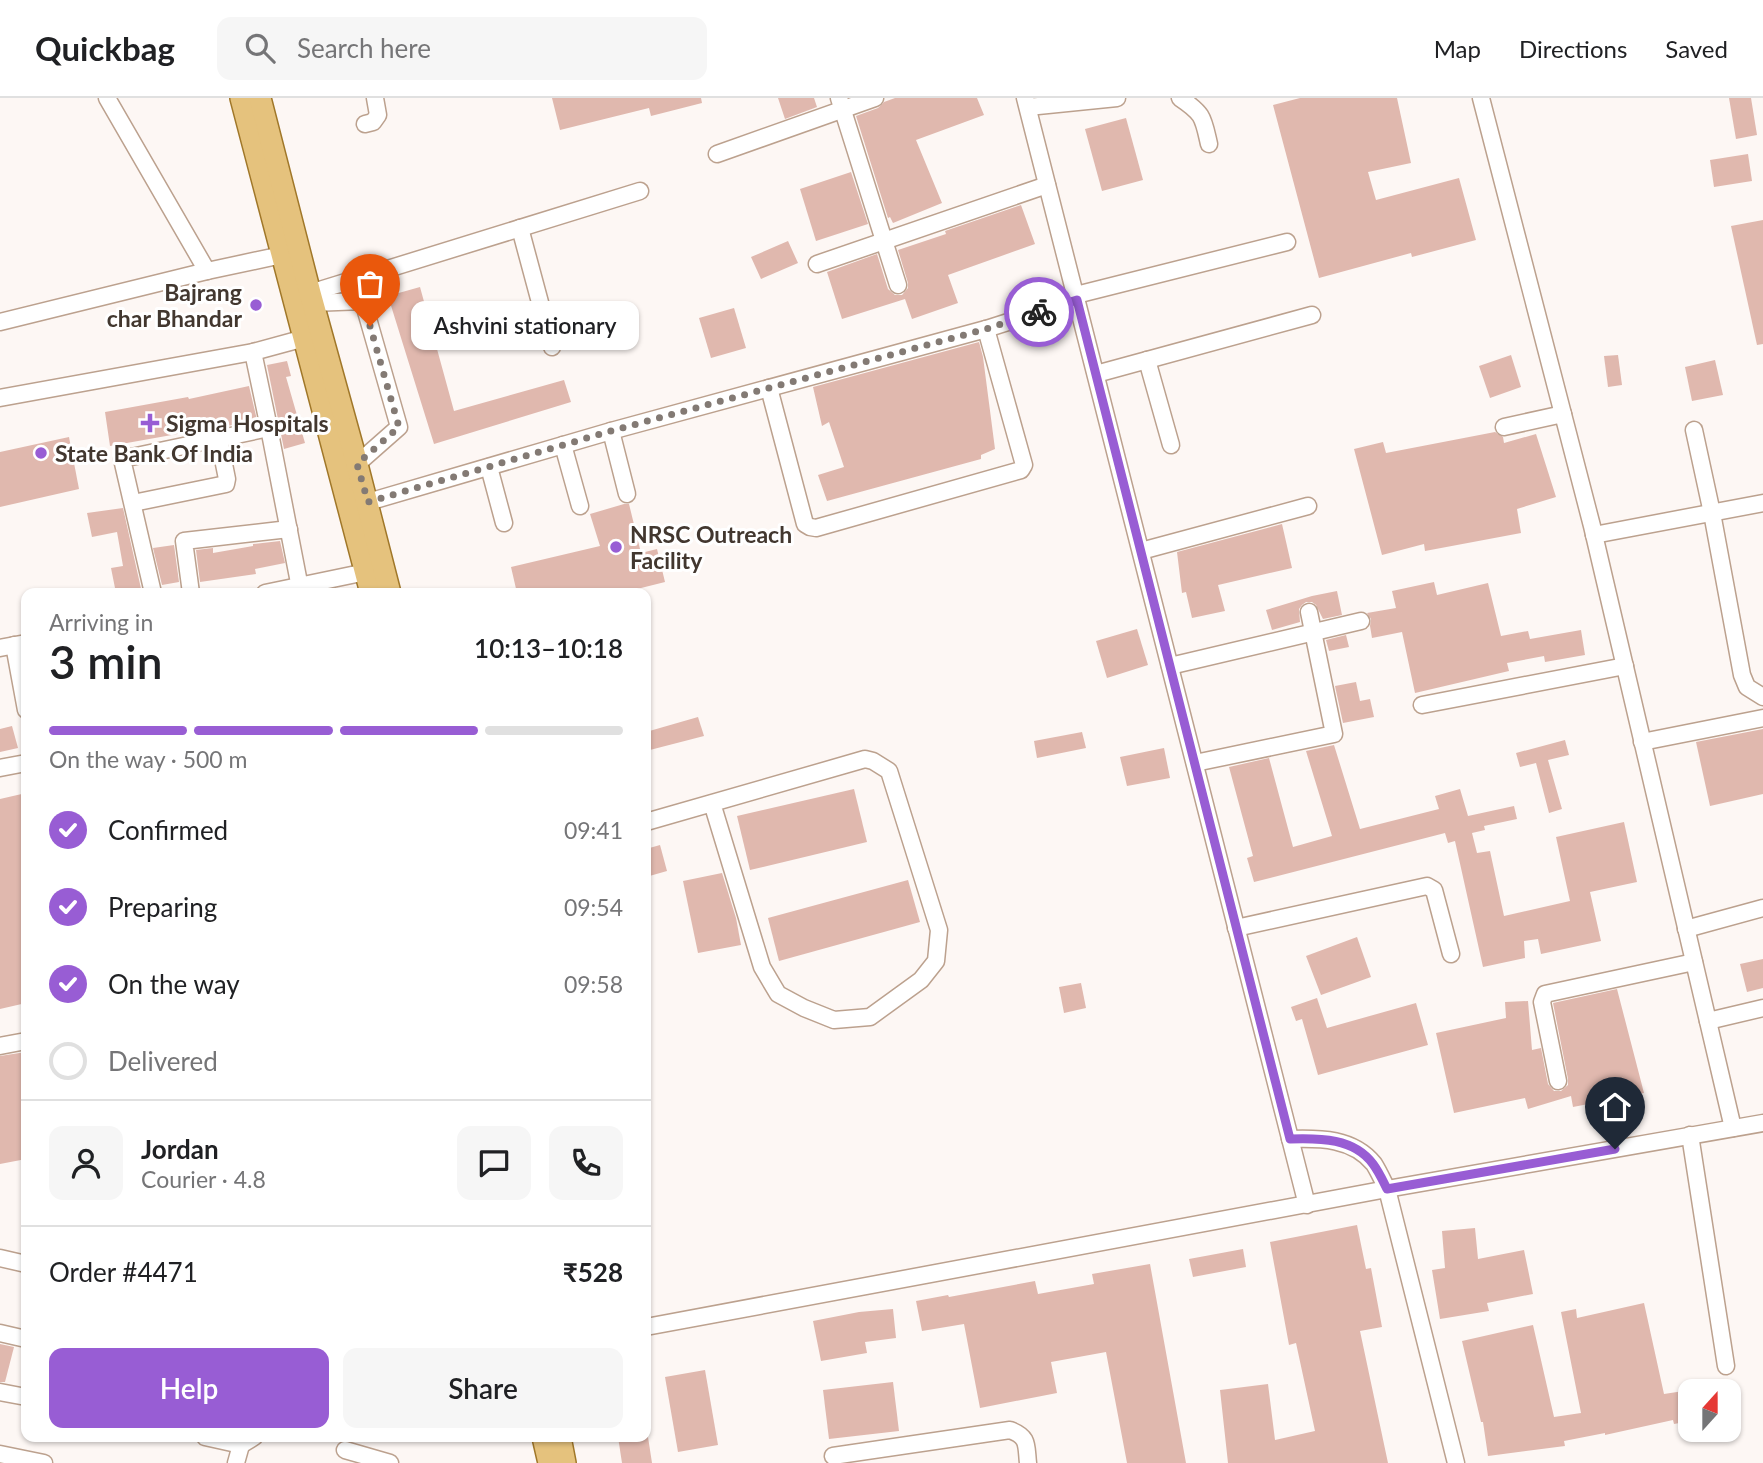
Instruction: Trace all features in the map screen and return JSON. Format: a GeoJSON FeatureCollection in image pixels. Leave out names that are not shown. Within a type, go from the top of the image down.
{"type":"FeatureCollection","features":[{"type":"Feature","properties":{"kind":"main road"},"geometry":{"type":"LineString","coordinates":[[241,98],[282,255],[357,464],[389,588]]}},
{"type":"Feature","properties":{"kind":"main road"},"geometry":{"type":"LineString","coordinates":[[260,98],[311,298],[313,336],[370,588]]}},
{"type":"Feature","properties":{"kind":"main road"},"geometry":{"type":"LineString","coordinates":[[545,1442],[549,1463]]}},
{"type":"Feature","properties":{"kind":"main road"},"geometry":{"type":"LineString","coordinates":[[561,1442],[565,1463]]}},
{"type":"Feature","properties":{"kind":"street"},"geometry":{"type":"LineString","coordinates":[[107,98],[207,271]]}},
{"type":"Feature","properties":{"kind":"street"},"geometry":{"type":"LineString","coordinates":[[365,124],[373,122],[378,115],[375,98]]}},
{"type":"Feature","properties":{"kind":"street"},"geometry":{"type":"LineString","coordinates":[[717,154],[840,104],[875,98]]}},
{"type":"Feature","properties":{"kind":"street"},"geometry":{"type":"LineString","coordinates":[[1117,98],[1026,102],[1307,1205]]}},
{"type":"Feature","properties":{"kind":"street"},"geometry":{"type":"LineString","coordinates":[[1180,98],[1203,119],[1209,144]]}},
{"type":"Feature","properties":{"kind":"street"},"geometry":{"type":"LineString","coordinates":[[1480,98],[1594,535],[1733,1128]]}},
{"type":"Feature","properties":{"kind":"street"},"geometry":{"type":"LineString","coordinates":[[840,104],[898,285]]}},
{"type":"Feature","properties":{"kind":"street"},"geometry":{"type":"LineString","coordinates":[[817,264],[1047,185]]}},
{"type":"Feature","properties":{"kind":"street"},"geometry":{"type":"LineString","coordinates":[[311,298],[640,191]]}},
{"type":"Feature","properties":{"kind":"street"},"geometry":{"type":"LineString","coordinates":[[520,228],[552,347]]}},
{"type":"Feature","properties":{"kind":"street"},"geometry":{"type":"LineString","coordinates":[[368,502],[611,431],[986,329],[1076,298],[1287,242]]}},
{"type":"Feature","properties":{"kind":"street"},"geometry":{"type":"LineString","coordinates":[[0,322],[282,255]]}},
{"type":"Feature","properties":{"kind":"street"},"geometry":{"type":"LineString","coordinates":[[311,298],[363,301],[399,427],[357,464]]}},
{"type":"Feature","properties":{"kind":"street"},"geometry":{"type":"LineString","coordinates":[[1096,374],[1312,315]]}},
{"type":"Feature","properties":{"kind":"street"},"geometry":{"type":"LineString","coordinates":[[769,388],[805,524],[816,528],[1023,468],[986,329]]}},
{"type":"Feature","properties":{"kind":"street"},"geometry":{"type":"LineString","coordinates":[[0,398],[253,352],[313,336]]}},
{"type":"Feature","properties":{"kind":"street"},"geometry":{"type":"LineString","coordinates":[[253,352],[300,588]]}},
{"type":"Feature","properties":{"kind":"street"},"geometry":{"type":"LineString","coordinates":[[1147,360],[1171,445]]}},
{"type":"Feature","properties":{"kind":"street"},"geometry":{"type":"LineString","coordinates":[[1504,427],[1563,414]]}},
{"type":"Feature","properties":{"kind":"street"},"geometry":{"type":"LineString","coordinates":[[152,588],[122,459],[269,428]]}},
{"type":"Feature","properties":{"kind":"street"},"geometry":{"type":"LineString","coordinates":[[1694,430],[1742,675],[1747,687],[1763,697]]}},
{"type":"Feature","properties":{"kind":"street"},"geometry":{"type":"LineString","coordinates":[[611,431],[627,494]]}},
{"type":"Feature","properties":{"kind":"street"},"geometry":{"type":"LineString","coordinates":[[133,503],[226,484],[219,439]]}},
{"type":"Feature","properties":{"kind":"street"},"geometry":{"type":"LineString","coordinates":[[563,445],[580,506]]}},
{"type":"Feature","properties":{"kind":"street"},"geometry":{"type":"LineString","coordinates":[[489,467],[504,523]]}},
{"type":"Feature","properties":{"kind":"street"},"geometry":{"type":"LineString","coordinates":[[1594,535],[1763,503]]}},
{"type":"Feature","properties":{"kind":"street"},"geometry":{"type":"LineString","coordinates":[[1141,551],[1308,506]]}},
{"type":"Feature","properties":{"kind":"street"},"geometry":{"type":"LineString","coordinates":[[190,588],[184,541],[289,529]]}},
{"type":"Feature","properties":{"kind":"street"},"geometry":{"type":"LineString","coordinates":[[307,588],[366,572]]}},
{"type":"Feature","properties":{"kind":"street"},"geometry":{"type":"LineString","coordinates":[[1195,763],[1334,734],[1309,612]]}},
{"type":"Feature","properties":{"kind":"street"},"geometry":{"type":"LineString","coordinates":[[1170,666],[1361,621]]}},
{"type":"Feature","properties":{"kind":"street"},"geometry":{"type":"LineString","coordinates":[[14,645],[21,682]]}},
{"type":"Feature","properties":{"kind":"street"},"geometry":{"type":"LineString","coordinates":[[1422,705],[1625,666]]}},
{"type":"Feature","properties":{"kind":"street"},"geometry":{"type":"LineString","coordinates":[[1642,742],[1763,718]]}},
{"type":"Feature","properties":{"kind":"street"},"geometry":{"type":"LineString","coordinates":[[651,821],[864,759],[873,761],[888,771],[939,930],[936,961],[920,980],[870,1017],[834,1020],[778,994],[762,967],[712,803]]}},
{"type":"Feature","properties":{"kind":"street"},"geometry":{"type":"LineString","coordinates":[[0,768],[21,764]]}},
{"type":"Feature","properties":{"kind":"street"},"geometry":{"type":"LineString","coordinates":[[1236,928],[1427,886],[1434,890],[1451,954]]}},
{"type":"Feature","properties":{"kind":"street"},"geometry":{"type":"LineString","coordinates":[[1686,929],[1763,908]]}},
{"type":"Feature","properties":{"kind":"street"},"geometry":{"type":"LineString","coordinates":[[1558,1081],[1542,1002],[1545,994],[1694,962]]}},
{"type":"Feature","properties":{"kind":"street"},"geometry":{"type":"LineString","coordinates":[[1708,1021],[1763,1007]]}},
{"type":"Feature","properties":{"kind":"street"},"geometry":{"type":"LineString","coordinates":[[0,1046],[21,1042]]}},
{"type":"Feature","properties":{"kind":"street"},"geometry":{"type":"LineString","coordinates":[[651,1326],[1387,1189],[1763,1123]]}},
{"type":"Feature","properties":{"kind":"street"},"geometry":{"type":"LineString","coordinates":[[1690,1135],[1726,1366]]}},
{"type":"Feature","properties":{"kind":"street"},"geometry":{"type":"LineString","coordinates":[[1290,1139],[1323,1138],[1360,1152],[1374,1164],[1387,1189],[1456,1463]]}},
{"type":"Feature","properties":{"kind":"street"},"geometry":{"type":"LineString","coordinates":[[0,1258],[21,1263]]}},
{"type":"Feature","properties":{"kind":"street"},"geometry":{"type":"LineString","coordinates":[[0,1333],[21,1338]]}},
{"type":"Feature","properties":{"kind":"street"},"geometry":{"type":"LineString","coordinates":[[0,1392],[21,1396]]}},
{"type":"Feature","properties":{"kind":"street"},"geometry":{"type":"LineString","coordinates":[[833,1456],[1010,1430],[1025,1439],[1028,1463]]}},
{"type":"Feature","properties":{"kind":"street"},"geometry":{"type":"LineString","coordinates":[[236,1463],[246,1442]]}},
{"type":"Feature","properties":{"kind":"street"},"geometry":{"type":"LineString","coordinates":[[345,1450],[390,1463]]}},
{"type":"Feature","properties":{"kind":"street"},"geometry":{"type":"LineString","coordinates":[[0,1454],[44,1463]]}},
{"type":"Feature","properties":{"kind":"building"},"geometry":{"type":"Polygon","coordinates":[[[552,98],[701,98],[702,103],[651,116],[649,108],[560,130],[552,98]]]}},
{"type":"Feature","properties":{"kind":"building"},"geometry":{"type":"Polygon","coordinates":[[[778,98],[814,98],[817,107],[785,119],[778,98]]]}},
{"type":"Feature","properties":{"kind":"building"},"geometry":{"type":"Polygon","coordinates":[[[895,98],[977,98],[984,115],[916,140],[942,203],[893,223],[890,217],[888,218],[856,116],[895,98]]]}},
{"type":"Feature","properties":{"kind":"building"},"geometry":{"type":"Polygon","coordinates":[[[1300,98],[1397,98],[1411,163],[1368,172],[1376,200],[1459,178],[1476,240],[1412,257],[1411,253],[1319,278],[1273,105],[1300,98]]]}},
{"type":"Feature","properties":{"kind":"building"},"geometry":{"type":"Polygon","coordinates":[[[1729,98],[1751,98],[1757,135],[1736,139],[1729,98]]]}},
{"type":"Feature","properties":{"kind":"building"},"geometry":{"type":"Polygon","coordinates":[[[1126,118],[1143,180],[1102,191],[1085,129],[1126,118]]]}},
{"type":"Feature","properties":{"kind":"building"},"geometry":{"type":"Polygon","coordinates":[[[1748,154],[1752,181],[1714,187],[1710,160],[1748,154]]]}},
{"type":"Feature","properties":{"kind":"building"},"geometry":{"type":"Polygon","coordinates":[[[851,172],[868,224],[816,241],[800,189],[851,172]]]}},
{"type":"Feature","properties":{"kind":"building"},"geometry":{"type":"Polygon","coordinates":[[[1021,205],[1035,244],[948,275],[958,303],[912,319],[905,299],[842,319],[827,272],[877,254],[888,289],[895,295],[902,295],[908,288],[908,283],[898,250],[1021,205]]]}},
{"type":"Feature","properties":{"kind":"building"},"geometry":{"type":"Polygon","coordinates":[[[1763,220],[1763,344],[1757,345],[1731,226],[1763,220]]]}},
{"type":"Feature","properties":{"kind":"building"},"geometry":{"type":"Polygon","coordinates":[[[788,241],[798,263],[761,279],[751,257],[788,241]]]}},
{"type":"Feature","properties":{"kind":"building"},"geometry":{"type":"Polygon","coordinates":[[[420,287],[454,411],[564,380],[571,402],[434,444],[388,296],[420,287]]]}},
{"type":"Feature","properties":{"kind":"building"},"geometry":{"type":"Polygon","coordinates":[[[734,308],[746,348],[711,358],[699,318],[734,308]]]}},
{"type":"Feature","properties":{"kind":"building"},"geometry":{"type":"Polygon","coordinates":[[[979,342],[995,449],[981,455],[981,459],[827,501],[818,475],[844,467],[829,422],[822,426],[813,387],[979,342]]]}},
{"type":"Feature","properties":{"kind":"building"},"geometry":{"type":"Polygon","coordinates":[[[1511,355],[1521,387],[1490,398],[1479,366],[1511,355]]]}},
{"type":"Feature","properties":{"kind":"building"},"geometry":{"type":"Polygon","coordinates":[[[1618,355],[1622,385],[1608,387],[1604,356],[1618,355]]]}},
{"type":"Feature","properties":{"kind":"building"},"geometry":{"type":"Polygon","coordinates":[[[1715,360],[1723,395],[1692,401],[1685,367],[1715,360]]]}},
{"type":"Feature","properties":{"kind":"building"},"geometry":{"type":"Polygon","coordinates":[[[287,361],[291,376],[286,377],[305,443],[284,449],[267,365],[287,361]]]}},
{"type":"Feature","properties":{"kind":"building"},"geometry":{"type":"Polygon","coordinates":[[[249,386],[257,420],[110,446],[105,412],[188,397],[189,399],[249,386]]]}},
{"type":"Feature","properties":{"kind":"building"},"geometry":{"type":"Polygon","coordinates":[[[1495,432],[1503,437],[1504,443],[1536,434],[1556,497],[1517,509],[1521,533],[1425,551],[1424,544],[1382,555],[1354,449],[1383,442],[1386,453],[1495,432]]]}},
{"type":"Feature","properties":{"kind":"building"},"geometry":{"type":"Polygon","coordinates":[[[69,437],[79,489],[0,507],[0,452],[69,437]]]}},
{"type":"Feature","properties":{"kind":"building","name":"NRSC Outreach Facility"},"geometry":{"type":"Polygon","coordinates":[[[629,504],[641,553],[657,549],[665,582],[641,588],[516,588],[511,567],[600,546],[590,514],[629,504]]]}},
{"type":"Feature","properties":{"kind":"building"},"geometry":{"type":"Polygon","coordinates":[[[123,508],[141,588],[115,588],[111,568],[123,566],[117,532],[92,537],[87,513],[123,508]]]}},
{"type":"Feature","properties":{"kind":"building"},"geometry":{"type":"Polygon","coordinates":[[[1282,524],[1292,568],[1218,585],[1225,611],[1192,618],[1186,592],[1182,593],[1177,552],[1282,524]]]}},
{"type":"Feature","properties":{"kind":"building"},"geometry":{"type":"Polygon","coordinates":[[[280,541],[285,563],[255,569],[256,574],[200,582],[196,550],[213,548],[213,553],[280,541]]]}},
{"type":"Feature","properties":{"kind":"building"},"geometry":{"type":"Polygon","coordinates":[[[174,545],[179,582],[162,585],[153,548],[174,545]]]}},
{"type":"Feature","properties":{"kind":"building"},"geometry":{"type":"Polygon","coordinates":[[[1434,582],[1437,595],[1488,583],[1501,636],[1528,631],[1530,639],[1581,630],[1585,655],[1545,662],[1544,656],[1507,663],[1509,671],[1415,693],[1402,632],[1372,638],[1371,619],[1367,613],[1396,608],[1392,591],[1434,582]]]}},
{"type":"Feature","properties":{"kind":"building"},"geometry":{"type":"Polygon","coordinates":[[[1337,591],[1342,615],[1323,619],[1316,605],[1306,602],[1299,609],[1300,622],[1272,630],[1266,610],[1337,591]]]}},
{"type":"Feature","properties":{"kind":"building"},"geometry":{"type":"Polygon","coordinates":[[[1137,629],[1148,665],[1107,678],[1096,641],[1137,629]]]}},
{"type":"Feature","properties":{"kind":"building"},"geometry":{"type":"Polygon","coordinates":[[[1346,635],[1349,647],[1329,651],[1326,640],[1346,635]]]}},
{"type":"Feature","properties":{"kind":"building"},"geometry":{"type":"Polygon","coordinates":[[[1356,682],[1360,701],[1370,699],[1374,717],[1343,723],[1335,686],[1356,682]]]}},
{"type":"Feature","properties":{"kind":"building"},"geometry":{"type":"Polygon","coordinates":[[[698,717],[704,736],[651,750],[651,731],[698,717]]]}},
{"type":"Feature","properties":{"kind":"building"},"geometry":{"type":"Polygon","coordinates":[[[12,726],[18,748],[0,752],[0,729],[12,726]]]}},
{"type":"Feature","properties":{"kind":"building"},"geometry":{"type":"Polygon","coordinates":[[[1763,729],[1763,794],[1710,806],[1696,742],[1763,729]]]}},
{"type":"Feature","properties":{"kind":"building"},"geometry":{"type":"Polygon","coordinates":[[[1082,732],[1086,748],[1037,758],[1034,741],[1082,732]]]}},
{"type":"Feature","properties":{"kind":"building"},"geometry":{"type":"Polygon","coordinates":[[[1565,740],[1569,755],[1548,760],[1562,809],[1549,813],[1536,763],[1520,767],[1516,753],[1565,740]]]}},
{"type":"Feature","properties":{"kind":"building"},"geometry":{"type":"Polygon","coordinates":[[[1334,745],[1360,829],[1439,809],[1435,796],[1460,789],[1468,816],[1514,806],[1517,819],[1484,826],[1485,830],[1472,833],[1477,853],[1490,851],[1504,916],[1570,901],[1556,837],[1624,822],[1637,882],[1590,892],[1601,941],[1541,954],[1538,939],[1524,941],[1525,958],[1483,967],[1455,841],[1448,843],[1445,833],[1254,882],[1247,858],[1253,856],[1229,767],[1269,758],[1293,847],[1332,836],[1306,751],[1334,745]]]}},
{"type":"Feature","properties":{"kind":"building"},"geometry":{"type":"Polygon","coordinates":[[[1164,748],[1170,778],[1127,786],[1120,757],[1164,748]]]}},
{"type":"Feature","properties":{"kind":"building"},"geometry":{"type":"Polygon","coordinates":[[[854,789],[867,842],[750,870],[737,816],[854,789]]]}},
{"type":"Feature","properties":{"kind":"building"},"geometry":{"type":"Polygon","coordinates":[[[21,794],[21,1004],[0,1009],[0,799],[21,794]]]}},
{"type":"Feature","properties":{"kind":"building"},"geometry":{"type":"Polygon","coordinates":[[[660,845],[667,871],[651,876],[651,848],[660,845]]]}},
{"type":"Feature","properties":{"kind":"building"},"geometry":{"type":"Polygon","coordinates":[[[722,873],[741,945],[698,953],[683,881],[722,873]]]}},
{"type":"Feature","properties":{"kind":"building"},"geometry":{"type":"Polygon","coordinates":[[[908,880],[920,922],[779,961],[768,918],[908,880]]]}},
{"type":"Feature","properties":{"kind":"building"},"geometry":{"type":"Polygon","coordinates":[[[1357,937],[1371,977],[1321,995],[1306,956],[1357,937]]]}},
{"type":"Feature","properties":{"kind":"building"},"geometry":{"type":"Polygon","coordinates":[[[1763,959],[1763,988],[1747,992],[1740,964],[1763,959]]]}},
{"type":"Feature","properties":{"kind":"building"},"geometry":{"type":"Polygon","coordinates":[[[1081,983],[1086,1008],[1064,1013],[1059,987],[1081,983]]]}},
{"type":"Feature","properties":{"kind":"building"},"geometry":{"type":"Polygon","coordinates":[[[1617,989],[1644,1093],[1573,1107],[1571,1096],[1528,1109],[1525,1098],[1454,1113],[1436,1033],[1506,1018],[1505,1002],[1528,1001],[1532,1050],[1541,1048],[1548,1084],[1554,1091],[1561,1091],[1568,1085],[1568,1079],[1553,1003],[1617,989]]]}},
{"type":"Feature","properties":{"kind":"building"},"geometry":{"type":"Polygon","coordinates":[[[1317,998],[1327,1028],[1416,1003],[1428,1045],[1318,1075],[1302,1019],[1296,1021],[1291,1007],[1317,998]]]}},
{"type":"Feature","properties":{"kind":"building"},"geometry":{"type":"Polygon","coordinates":[[[21,1053],[21,1160],[0,1164],[0,1056],[21,1053]]]}},
{"type":"Feature","properties":{"kind":"building"},"geometry":{"type":"Polygon","coordinates":[[[1357,1225],[1366,1269],[1371,1268],[1382,1327],[1360,1331],[1388,1463],[1228,1463],[1220,1390],[1268,1384],[1275,1440],[1315,1431],[1296,1343],[1289,1345],[1270,1242],[1357,1225]]]}},
{"type":"Feature","properties":{"kind":"building"},"geometry":{"type":"Polygon","coordinates":[[[1475,1228],[1478,1259],[1524,1250],[1533,1294],[1487,1303],[1489,1311],[1440,1319],[1432,1270],[1445,1268],[1442,1231],[1475,1228]]]}},
{"type":"Feature","properties":{"kind":"building"},"geometry":{"type":"Polygon","coordinates":[[[1243,1249],[1246,1267],[1193,1277],[1189,1259],[1243,1249]]]}},
{"type":"Feature","properties":{"kind":"building"},"geometry":{"type":"Polygon","coordinates":[[[1150,1264],[1186,1463],[1127,1463],[1106,1352],[1051,1362],[1057,1393],[980,1408],[964,1324],[922,1331],[916,1301],[1035,1281],[1038,1294],[1094,1284],[1092,1274],[1150,1264]]]}},
{"type":"Feature","properties":{"kind":"building"},"geometry":{"type":"Polygon","coordinates":[[[1644,1303],[1664,1394],[1678,1392],[1678,1423],[1674,1424],[1673,1420],[1564,1441],[1565,1446],[1488,1456],[1483,1422],[1462,1341],[1533,1325],[1554,1417],[1581,1413],[1561,1312],[1576,1309],[1577,1318],[1644,1303]]]}},
{"type":"Feature","properties":{"kind":"building"},"geometry":{"type":"Polygon","coordinates":[[[893,1309],[896,1338],[865,1342],[867,1353],[821,1361],[813,1321],[893,1309]]]}},
{"type":"Feature","properties":{"kind":"building"},"geometry":{"type":"Polygon","coordinates":[[[0,1344],[14,1347],[5,1382],[0,1382],[0,1344]]]}},
{"type":"Feature","properties":{"kind":"building"},"geometry":{"type":"Polygon","coordinates":[[[705,1370],[718,1445],[678,1452],[665,1377],[705,1370]]]}},
{"type":"Feature","properties":{"kind":"building"},"geometry":{"type":"Polygon","coordinates":[[[893,1382],[899,1431],[829,1439],[823,1390],[893,1382]]]}},
{"type":"Feature","properties":{"kind":"building"},"geometry":{"type":"Polygon","coordinates":[[[619,1442],[649,1442],[652,1463],[622,1463],[619,1442]]]}},
{"type":"Feature","properties":{"kind":"way so far"},"geometry":{"type":"LineString","coordinates":[[370,326],[399,427],[357,464],[368,502],[611,431],[986,329],[1039,312]]}},
{"type":"Feature","properties":{"kind":"place","name":"Bajrang char Bhandar"},"geometry":{"type":"Point","coordinates":[256,305]}},
{"type":"Feature","properties":{"kind":"place","name":"Ashvini stationary"},"geometry":{"type":"Point","coordinates":[370,326]}},
{"type":"Feature","properties":{"kind":"place","name":"Sigma Hospitals"},"geometry":{"type":"Point","coordinates":[150,423]}},
{"type":"Feature","properties":{"kind":"place","name":"State Bank Of India"},"geometry":{"type":"Point","coordinates":[41,453]}},
{"type":"Feature","properties":{"kind":"place","name":"NRSC Outreach Facility"},"geometry":{"type":"Point","coordinates":[616,547]}},
{"type":"Feature","properties":{"kind":"route"},"geometry":{"type":"LineString","coordinates":[[1039,312],[1077,300],[1290,1139],[1323,1138],[1360,1152],[1374,1164],[1387,1189],[1615,1149]]}}]}
